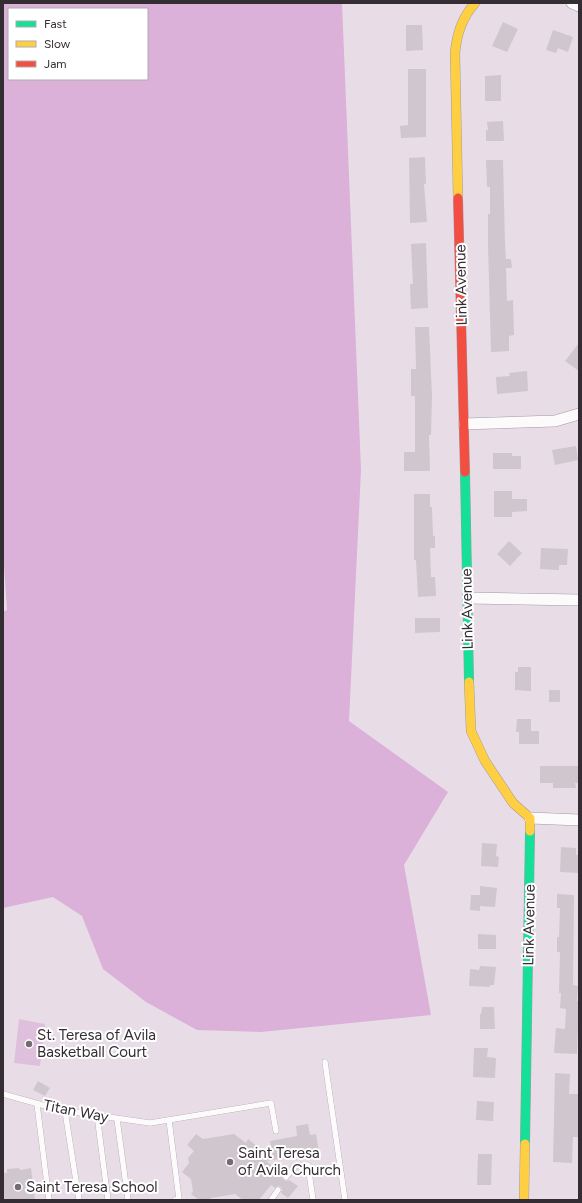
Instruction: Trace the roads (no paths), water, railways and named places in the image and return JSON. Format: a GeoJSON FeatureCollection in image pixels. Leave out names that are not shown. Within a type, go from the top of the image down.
{"type":"FeatureCollection","features":[{"type":"Feature","properties":{"kind":"street","name":"Link Avenue"},"geometry":{"type":"LineString","coordinates":[[475,3],[467,11],[459,26],[456,40],[455,61],[468,598],[468,671],[471,731],[485,761],[513,803],[530,818],[524,1200]]}},
{"type":"Feature","properties":{"kind":"street"},"geometry":{"type":"LineString","coordinates":[[572,3],[579,6]]}},
{"type":"Feature","properties":{"kind":"street"},"geometry":{"type":"LineString","coordinates":[[464,424],[555,421],[579,414]]}},
{"type":"Feature","properties":{"kind":"street"},"geometry":{"type":"LineString","coordinates":[[468,598],[579,600]]}},
{"type":"Feature","properties":{"kind":"street"},"geometry":{"type":"LineString","coordinates":[[530,818],[579,820]]}},
{"type":"Feature","properties":{"kind":"lane"},"geometry":{"type":"LineString","coordinates":[[325,1062],[345,1200]]}},
{"type":"Feature","properties":{"kind":"lane","name":"Titan Way"},"geometry":{"type":"LineString","coordinates":[[3,1094],[65,1111],[150,1123],[271,1103],[276,1130]]}},
{"type":"Feature","properties":{"kind":"lane"},"geometry":{"type":"LineString","coordinates":[[37,1104],[49,1200]]}},
{"type":"Feature","properties":{"kind":"lane"},"geometry":{"type":"LineString","coordinates":[[65,1111],[79,1200]]}},
{"type":"Feature","properties":{"kind":"lane"},"geometry":{"type":"LineString","coordinates":[[97,1115],[108,1200]]}},
{"type":"Feature","properties":{"kind":"lane"},"geometry":{"type":"LineString","coordinates":[[117,1118],[128,1200]]}},
{"type":"Feature","properties":{"kind":"lane"},"geometry":{"type":"LineString","coordinates":[[169,1120],[179,1199],[175,1200]]}},
{"type":"Feature","properties":{"kind":"lane"},"geometry":{"type":"LineString","coordinates":[[286,1177],[295,1166],[308,1165],[313,1200]]}},
{"type":"Feature","properties":{"kind":"lane"},"geometry":{"type":"LineString","coordinates":[[271,1200],[278,1190]]}},
{"type":"Feature","properties":{"kind":"place","name":"St. Teresa of Avila Basketball Court"},"geometry":{"type":"Point","coordinates":[29,1044]}},
{"type":"Feature","properties":{"kind":"place","name":"Saint Teresa of Avila Church"},"geometry":{"type":"Point","coordinates":[230,1162]}},
{"type":"Feature","properties":{"kind":"place","name":"Saint Teresa School"},"geometry":{"type":"Point","coordinates":[18,1187]}}]}
